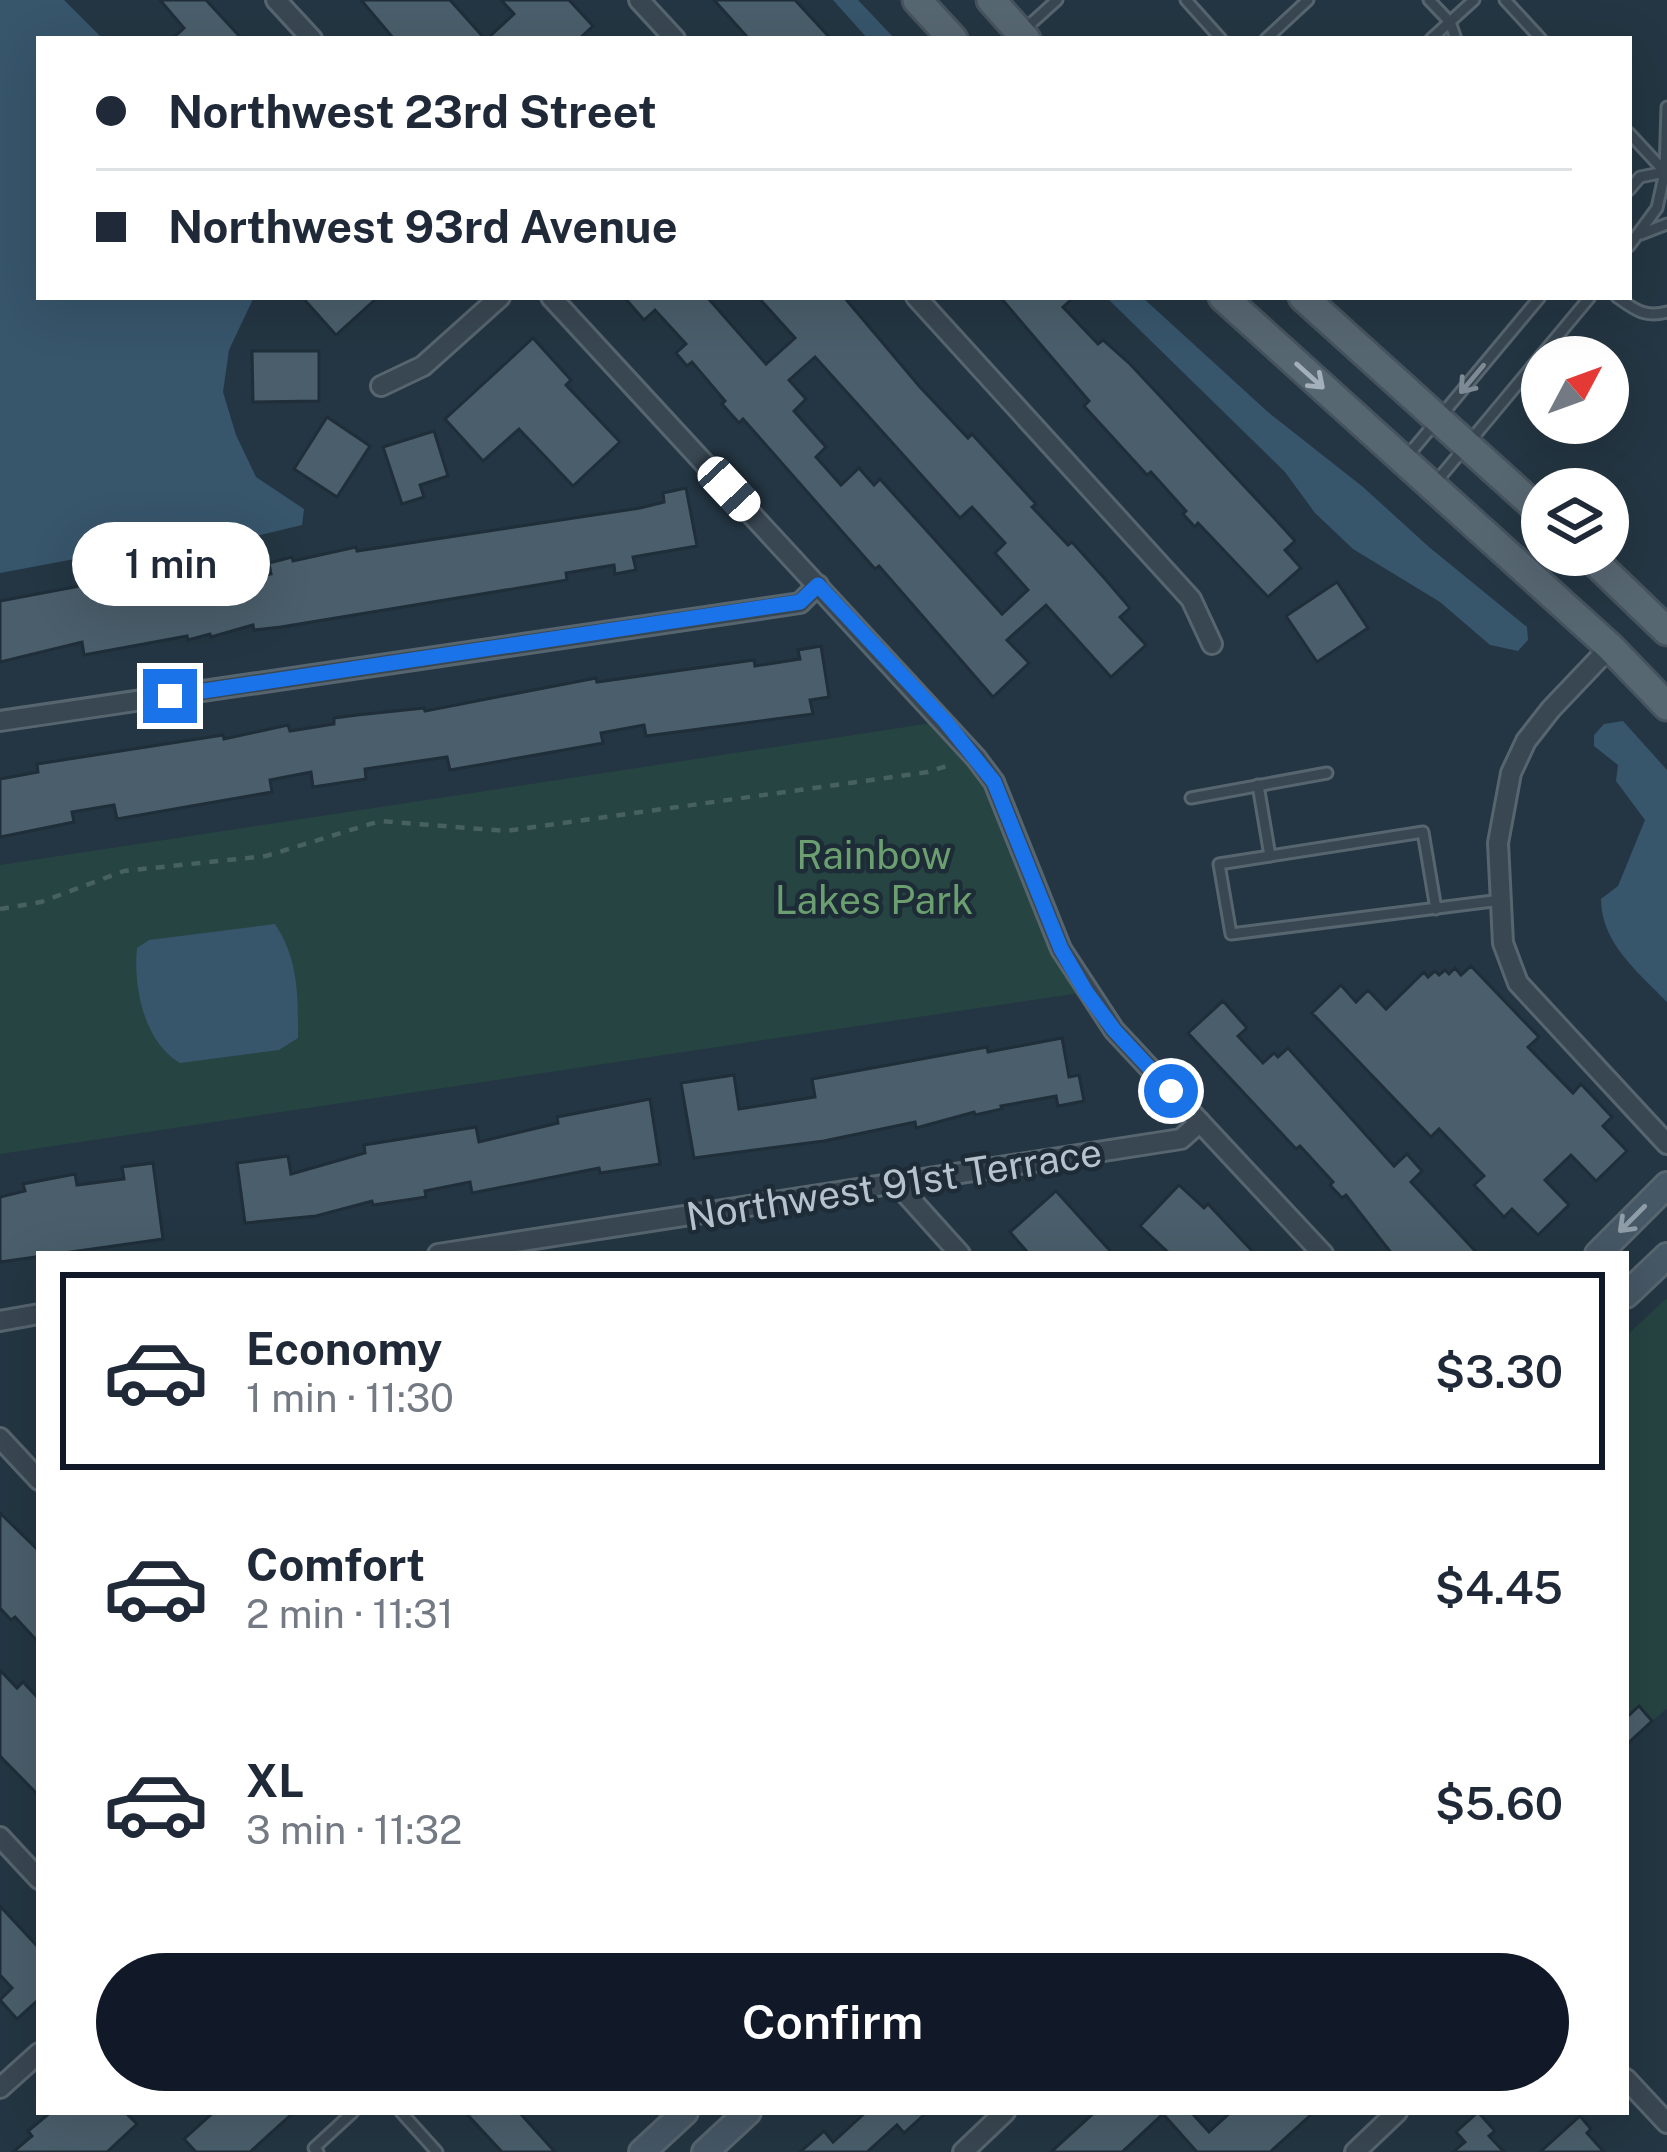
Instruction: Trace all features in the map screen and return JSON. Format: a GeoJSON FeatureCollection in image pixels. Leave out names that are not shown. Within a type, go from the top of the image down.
{"type":"FeatureCollection","features":[{"type":"Feature","properties":{"kind":"main road"},"geometry":{"type":"LineString","coordinates":[[917,0],[950,36]]}},
{"type":"Feature","properties":{"kind":"main road"},"geometry":{"type":"LineString","coordinates":[[991,0],[1024,36]]}},
{"type":"Feature","properties":{"kind":"main road"},"geometry":{"type":"LineString","coordinates":[[1226,300],[1610,647],[1667,706]]}},
{"type":"Feature","properties":{"kind":"main road"},"geometry":{"type":"LineString","coordinates":[[1307,300],[1521,494]]}},
{"type":"Feature","properties":{"kind":"main road"},"geometry":{"type":"LineString","coordinates":[[1610,576],[1667,631]]}},
{"type":"Feature","properties":{"kind":"main road"},"geometry":{"type":"LineString","coordinates":[[1601,1251],[1667,1185]]}},
{"type":"Feature","properties":{"kind":"main road"},"geometry":{"type":"LineString","coordinates":[[1629,1292],[1667,1256]]}},
{"type":"Feature","properties":{"kind":"main road"},"geometry":{"type":"LineString","coordinates":[[641,2152],[682,2115]]}},
{"type":"Feature","properties":{"kind":"main road"},"geometry":{"type":"LineString","coordinates":[[705,2152],[745,2115]]}},
{"type":"Feature","properties":{"kind":"street"},"geometry":{"type":"LineString","coordinates":[[275,0],[309,36]]}},
{"type":"Feature","properties":{"kind":"street"},"geometry":{"type":"LineString","coordinates":[[639,0],[672,36]]}},
{"type":"Feature","properties":{"kind":"street"},"geometry":{"type":"LineString","coordinates":[[381,386],[423,365],[497,300]]}},
{"type":"Feature","properties":{"kind":"street"},"geometry":{"type":"LineString","coordinates":[[554,300],[976,758],[994,782],[1061,949],[1086,992],[1114,1030],[1320,1251]]}},
{"type":"Feature","properties":{"kind":"street"},"geometry":{"type":"LineString","coordinates":[[926,301],[1191,599],[1212,644]]}},
{"type":"Feature","properties":{"kind":"street"},"geometry":{"type":"LineString","coordinates":[[0,721],[800,602],[818,585]]}},
{"type":"Feature","properties":{"kind":"street"},"geometry":{"type":"LineString","coordinates":[[1610,647],[1538,724],[1511,773],[1498,843],[1503,943],[1518,983],[1667,1144]]}},
{"type":"Feature","properties":{"kind":"street","name":"Northwest 91st Terrace"},"geometry":{"type":"LineString","coordinates":[[459,1251],[1180,1139],[1200,1122]]}},
{"type":"Feature","properties":{"kind":"street"},"geometry":{"type":"LineString","coordinates":[[897,1184],[957,1251]]}},
{"type":"Feature","properties":{"kind":"street"},"geometry":{"type":"LineString","coordinates":[[571,1235],[586,1251]]}},
{"type":"Feature","properties":{"kind":"street"},"geometry":{"type":"LineString","coordinates":[[0,1321],[36,1315]]}},
{"type":"Feature","properties":{"kind":"street"},"geometry":{"type":"LineString","coordinates":[[0,1438],[36,1477]]}},
{"type":"Feature","properties":{"kind":"street"},"geometry":{"type":"LineString","coordinates":[[0,1837],[36,1876]]}},
{"type":"Feature","properties":{"kind":"street"},"geometry":{"type":"LineString","coordinates":[[0,2088],[36,2056]]}},
{"type":"Feature","properties":{"kind":"street"},"geometry":{"type":"LineString","coordinates":[[1629,2082],[1667,2123]]}},
{"type":"Feature","properties":{"kind":"street"},"geometry":{"type":"LineString","coordinates":[[963,2152],[1002,2115]]}},
{"type":"Feature","properties":{"kind":"street"},"geometry":{"type":"LineString","coordinates":[[1355,2152],[1394,2115]]}},
{"type":"Feature","properties":{"kind":"lane"},"geometry":{"type":"LineString","coordinates":[[1024,36],[1057,0]]}},
{"type":"Feature","properties":{"kind":"lane"},"geometry":{"type":"LineString","coordinates":[[1186,0],[1218,36]]}},
{"type":"Feature","properties":{"kind":"lane"},"geometry":{"type":"LineString","coordinates":[[1269,36],[1308,0]]}},
{"type":"Feature","properties":{"kind":"lane"},"geometry":{"type":"LineString","coordinates":[[1430,0],[1450,22],[1455,36]]}},
{"type":"Feature","properties":{"kind":"lane"},"geometry":{"type":"LineString","coordinates":[[1434,36],[1474,0]]}},
{"type":"Feature","properties":{"kind":"lane"},"geometry":{"type":"LineString","coordinates":[[1504,0],[1538,36]]}},
{"type":"Feature","properties":{"kind":"lane"},"geometry":{"type":"LineString","coordinates":[[1633,241],[1657,208],[1666,173],[1667,107]]}},
{"type":"Feature","properties":{"kind":"lane"},"geometry":{"type":"LineString","coordinates":[[1632,136],[1666,173]]}},
{"type":"Feature","properties":{"kind":"lane"},"geometry":{"type":"LineString","coordinates":[[1632,186],[1640,177],[1666,173]]}},
{"type":"Feature","properties":{"kind":"lane"},"geometry":{"type":"LineString","coordinates":[[1633,241],[1667,224]]}},
{"type":"Feature","properties":{"kind":"lane"},"geometry":{"type":"LineString","coordinates":[[1404,460],[1538,300]]}},
{"type":"Feature","properties":{"kind":"lane"},"geometry":{"type":"LineString","coordinates":[[1432,487],[1588,300]]}},
{"type":"Feature","properties":{"kind":"lane"},"geometry":{"type":"LineString","coordinates":[[1621,300],[1652,316],[1667,312]]}},
{"type":"Feature","properties":{"kind":"lane"},"geometry":{"type":"LineString","coordinates":[[1191,797],[1327,773]]}},
{"type":"Feature","properties":{"kind":"lane"},"geometry":{"type":"LineString","coordinates":[[1258,785],[1270,856]]}},
{"type":"Feature","properties":{"kind":"lane"},"geometry":{"type":"LineString","coordinates":[[1436,909],[1423,832],[1219,865],[1231,934],[1436,909],[1501,900]]}},
{"type":"Feature","properties":{"kind":"lane"},"geometry":{"type":"LineString","coordinates":[[318,2152],[314,2148],[350,2115]]}},
{"type":"Feature","properties":{"kind":"lane"},"geometry":{"type":"LineString","coordinates":[[404,2115],[437,2152]]}},
{"type":"Feature","properties":{"kind":"path"},"geometry":{"type":"LineString","coordinates":[[0,909],[41,902],[124,872],[266,856],[380,821],[506,831],[928,772],[976,758]]}},
{"type":"Feature","properties":{"kind":"green space","name":"Rainbow Lakes Park"},"geometry":{"type":"Polygon","coordinates":[[[945,721],[976,758],[1086,992],[0,1154],[0,865],[945,721]]]}},
{"type":"Feature","properties":{"kind":"green space"},"geometry":{"type":"Polygon","coordinates":[[[1667,1298],[1667,1708],[1629,1742],[1629,1333],[1667,1298]]]}},
{"type":"Feature","properties":{"kind":"water"},"geometry":{"type":"Polygon","coordinates":[[[0,0],[64,0],[100,36],[36,36],[36,300],[253,300],[229,350],[223,392],[256,477],[304,509],[302,525],[223,544],[96,555],[0,573],[0,0]]]}},
{"type":"Feature","properties":{"kind":"water"},"geometry":{"type":"Polygon","coordinates":[[[833,0],[858,0],[892,36],[865,36],[833,0]]]}},
{"type":"Feature","properties":{"kind":"water"},"geometry":{"type":"Polygon","coordinates":[[[1109,300],[1145,300],[1269,413],[1527,627],[1528,640],[1518,651],[1490,645],[1440,602],[1353,549],[1315,513],[1285,472],[1109,300]]]}},
{"type":"Feature","properties":{"kind":"water"},"geometry":{"type":"Polygon","coordinates":[[[1623,721],[1667,770],[1667,1002],[1623,956],[1603,915],[1601,899],[1618,886],[1645,820],[1616,781],[1618,765],[1594,746],[1594,735],[1604,724],[1623,721]]]}},
{"type":"Feature","properties":{"kind":"water"},"geometry":{"type":"Polygon","coordinates":[[[275,924],[293,965],[298,1038],[279,1050],[180,1063],[168,1054],[144,1012],[137,948],[149,940],[275,924]]]}},
{"type":"Feature","properties":{"kind":"building"},"geometry":{"type":"Polygon","coordinates":[[[160,0],[206,0],[239,36],[175,36],[184,28],[160,0]]]}},
{"type":"Feature","properties":{"kind":"building"},"geometry":{"type":"Polygon","coordinates":[[[361,0],[450,0],[482,36],[391,36],[361,0]]]}},
{"type":"Feature","properties":{"kind":"building"},"geometry":{"type":"Polygon","coordinates":[[[501,0],[569,0],[593,26],[582,36],[490,36],[514,14],[501,0]]]}},
{"type":"Feature","properties":{"kind":"building"},"geometry":{"type":"Polygon","coordinates":[[[714,0],[795,0],[828,36],[746,36],[714,0]]]}},
{"type":"Feature","properties":{"kind":"building"},"geometry":{"type":"Polygon","coordinates":[[[305,300],[375,300],[336,335],[305,300]]]}},
{"type":"Feature","properties":{"kind":"building"},"geometry":{"type":"Polygon","coordinates":[[[627,300],[710,300],[766,364],[795,338],[761,300],[847,300],[920,387],[968,438],[972,434],[1036,504],[1032,507],[1106,580],[1130,608],[1120,617],[1146,645],[1111,677],[1046,605],[1007,640],[1029,663],[993,697],[743,419],[739,423],[692,362],[687,366],[676,353],[686,344],[655,310],[644,320],[627,300]],[[815,357],[789,380],[806,399],[794,411],[826,447],[816,457],[841,485],[859,468],[874,485],[880,479],[1002,614],[1028,590],[995,553],[1005,543],[972,507],[960,518],[815,357]]]}},
{"type":"Feature","properties":{"kind":"building"},"geometry":{"type":"Polygon","coordinates":[[[1003,300],[1071,300],[1063,307],[1098,344],[1103,340],[1130,364],[1295,541],[1285,550],[1301,568],[1268,597],[1198,523],[1195,527],[1151,472],[1147,475],[1084,406],[1089,401],[1003,300]]]}},
{"type":"Feature","properties":{"kind":"building"},"geometry":{"type":"Polygon","coordinates":[[[533,338],[571,380],[566,385],[620,442],[573,486],[519,429],[483,461],[445,419],[533,338]]]}},
{"type":"Feature","properties":{"kind":"building"},"geometry":{"type":"Polygon","coordinates":[[[252,351],[319,351],[319,401],[253,402],[252,351]]]}},
{"type":"Feature","properties":{"kind":"building"},"geometry":{"type":"Polygon","coordinates":[[[327,417],[370,446],[337,497],[294,469],[327,417]]]}},
{"type":"Feature","properties":{"kind":"building"},"geometry":{"type":"Polygon","coordinates":[[[434,431],[448,476],[420,485],[424,497],[402,504],[383,447],[434,431]]]}},
{"type":"Feature","properties":{"kind":"building"},"geometry":{"type":"Polygon","coordinates":[[[686,488],[697,546],[633,557],[636,570],[615,574],[614,565],[566,573],[567,580],[281,627],[254,630],[253,625],[211,637],[188,640],[187,636],[84,655],[82,642],[0,662],[0,601],[159,571],[160,580],[197,569],[203,591],[271,574],[269,563],[292,557],[293,561],[356,547],[357,551],[640,508],[664,502],[663,493],[686,488]]]}},
{"type":"Feature","properties":{"kind":"building"},"geometry":{"type":"Polygon","coordinates":[[[1337,582],[1368,628],[1317,662],[1286,616],[1337,582]]]}},
{"type":"Feature","properties":{"kind":"building"},"geometry":{"type":"Polygon","coordinates":[[[821,646],[829,697],[810,700],[813,714],[646,736],[644,725],[601,733],[603,743],[450,770],[447,757],[365,769],[366,779],[313,787],[311,772],[270,780],[272,792],[117,819],[114,805],[72,812],[74,822],[0,837],[0,779],[38,772],[37,764],[223,735],[224,739],[288,725],[290,731],[334,724],[334,718],[425,711],[596,678],[597,682],[754,660],[755,666],[800,659],[798,650],[821,646]]]}},
{"type":"Feature","properties":{"kind":"building"},"geometry":{"type":"Polygon","coordinates":[[[1471,966],[1539,1037],[1528,1047],[1573,1093],[1581,1084],[1612,1117],[1603,1126],[1627,1151],[1596,1181],[1571,1155],[1545,1180],[1569,1205],[1538,1235],[1512,1209],[1504,1217],[1474,1185],[1484,1176],[1439,1129],[1431,1137],[1312,1013],[1341,985],[1356,1002],[1368,990],[1386,1009],[1424,972],[1428,977],[1435,971],[1449,974],[1455,968],[1461,975],[1471,966]]]}},
{"type":"Feature","properties":{"kind":"building"},"geometry":{"type":"Polygon","coordinates":[[[1223,1001],[1247,1028],[1238,1036],[1263,1063],[1288,1048],[1394,1166],[1407,1154],[1422,1171],[1411,1182],[1475,1251],[1390,1251],[1346,1195],[1342,1198],[1300,1146],[1296,1149],[1188,1033],[1223,1001]]]}},
{"type":"Feature","properties":{"kind":"building"},"geometry":{"type":"Polygon","coordinates":[[[1062,1038],[1069,1077],[1079,1075],[1084,1101],[1058,1106],[1056,1096],[916,1128],[915,1122],[824,1141],[694,1158],[681,1083],[734,1075],[739,1109],[815,1097],[812,1079],[1062,1038]]]}},
{"type":"Feature","properties":{"kind":"building"},"geometry":{"type":"Polygon","coordinates":[[[650,1099],[660,1164],[600,1173],[599,1168],[472,1193],[470,1182],[425,1191],[426,1197],[373,1205],[372,1201],[316,1216],[245,1223],[237,1163],[288,1156],[291,1174],[365,1153],[364,1145],[476,1127],[479,1142],[558,1123],[557,1117],[650,1099]]]}},
{"type":"Feature","properties":{"kind":"building"},"geometry":{"type":"Polygon","coordinates":[[[153,1163],[163,1239],[78,1251],[36,1251],[36,1257],[0,1262],[0,1197],[25,1191],[23,1184],[75,1174],[77,1185],[124,1179],[122,1167],[153,1163]]]}},
{"type":"Feature","properties":{"kind":"building"},"geometry":{"type":"Polygon","coordinates":[[[1179,1185],[1204,1208],[1208,1204],[1252,1251],[1167,1251],[1140,1226],[1179,1185]]]}},
{"type":"Feature","properties":{"kind":"building"},"geometry":{"type":"Polygon","coordinates":[[[1056,1191],[1110,1251],[1026,1251],[1010,1232],[1056,1191]]]}},
{"type":"Feature","properties":{"kind":"building"},"geometry":{"type":"Polygon","coordinates":[[[0,1513],[36,1548],[36,1640],[0,1608],[0,1513]]]}},
{"type":"Feature","properties":{"kind":"building"},"geometry":{"type":"Polygon","coordinates":[[[0,1670],[17,1688],[23,1682],[36,1696],[36,1793],[0,1756],[0,1670]]]}},
{"type":"Feature","properties":{"kind":"building"},"geometry":{"type":"Polygon","coordinates":[[[1639,1706],[1652,1721],[1629,1742],[1629,1715],[1639,1706]]]}},
{"type":"Feature","properties":{"kind":"building"},"geometry":{"type":"Polygon","coordinates":[[[0,1906],[36,1945],[36,2002],[17,2019],[0,2000],[12,1988],[0,1975],[0,1906]]]}},
{"type":"Feature","properties":{"kind":"building"},"geometry":{"type":"Polygon","coordinates":[[[47,2115],[128,2115],[137,2124],[107,2152],[13,2152],[32,2136],[28,2131],[47,2115]]]}},
{"type":"Feature","properties":{"kind":"building"},"geometry":{"type":"Polygon","coordinates":[[[211,2115],[291,2115],[250,2152],[196,2152],[184,2139],[211,2115]]]}},
{"type":"Feature","properties":{"kind":"building"},"geometry":{"type":"Polygon","coordinates":[[[468,2115],[522,2115],[555,2152],[502,2152],[468,2115]]]}},
{"type":"Feature","properties":{"kind":"building"},"geometry":{"type":"Polygon","coordinates":[[[863,2115],[924,2115],[904,2133],[897,2125],[867,2152],[800,2152],[824,2131],[833,2142],[863,2115]]]}},
{"type":"Feature","properties":{"kind":"building"},"geometry":{"type":"Polygon","coordinates":[[[1092,2115],[1162,2115],[1122,2152],[1051,2152],[1092,2115]]]}},
{"type":"Feature","properties":{"kind":"building"},"geometry":{"type":"Polygon","coordinates":[[[1164,2115],[1194,2115],[1209,2132],[1228,2115],[1311,2115],[1270,2152],[1197,2152],[1164,2115]]]}},
{"type":"Feature","properties":{"kind":"building"},"geometry":{"type":"Polygon","coordinates":[[[1481,2115],[1495,2131],[1489,2136],[1504,2152],[1453,2152],[1465,2142],[1456,2132],[1481,2115]]]}},
{"type":"Feature","properties":{"kind":"building"},"geometry":{"type":"Polygon","coordinates":[[[1580,2116],[1591,2129],[1587,2133],[1604,2152],[1540,2152],[1580,2116]]]}},
{"type":"Feature","properties":{"kind":"route"},"geometry":{"type":"LineString","coordinates":[[170,696],[800,602],[818,585],[945,721],[994,782],[1061,949],[1114,1030],[1171,1091]]}}]}
